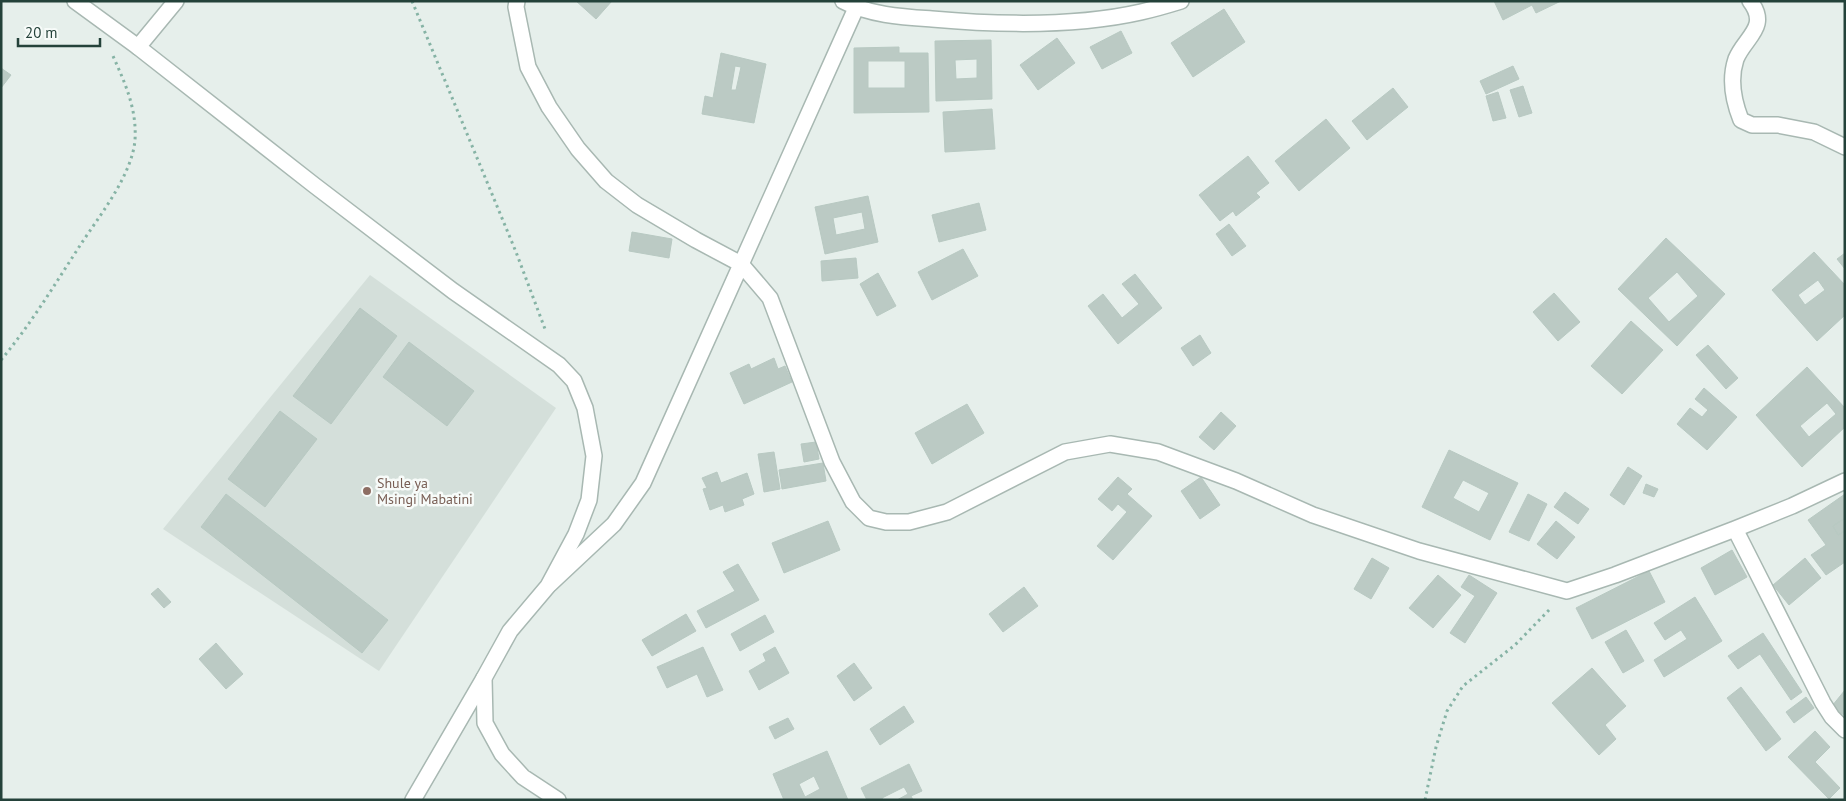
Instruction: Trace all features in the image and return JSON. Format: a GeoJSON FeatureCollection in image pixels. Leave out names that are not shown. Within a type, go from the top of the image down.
{"type":"FeatureCollection","features":[{"type":"Feature","properties":{"kind":"street"},"geometry":{"type":"LineString","coordinates":[[75,1],[138,47],[446,285],[559,365],[574,381],[586,408],[594,456],[589,500],[576,534],[548,586]]}},
{"type":"Feature","properties":{"kind":"street"},"geometry":{"type":"LineString","coordinates":[[138,47],[176,1]]}},
{"type":"Feature","properties":{"kind":"street"},"geometry":{"type":"LineString","coordinates":[[517,1],[516,7],[528,67],[549,107],[578,149],[606,181],[637,205],[741,264],[770,298],[832,462],[854,502],[870,518],[886,522],[909,522],[947,512],[1065,452],[1110,444],[1158,452],[1236,481],[1313,515],[1419,551],[1567,591],[1616,575],[1735,529],[1792,506],[1845,481]]}},
{"type":"Feature","properties":{"kind":"street"},"geometry":{"type":"LineString","coordinates":[[413,800],[510,632],[548,586],[614,524],[643,483],[741,264],[850,5],[908,17],[976,23],[1051,22],[1094,19],[1140,12],[1181,1]]}},
{"type":"Feature","properties":{"kind":"street"},"geometry":{"type":"LineString","coordinates":[[1750,1],[1758,14],[1757,24],[1753,34],[1736,58],[1732,91],[1741,120],[1752,125],[1778,125],[1814,132],[1845,147]]}},
{"type":"Feature","properties":{"kind":"street"},"geometry":{"type":"LineString","coordinates":[[1735,529],[1823,703],[1832,717],[1845,730]]}},
{"type":"Feature","properties":{"kind":"street"},"geometry":{"type":"LineString","coordinates":[[484,678],[485,723],[502,754],[523,777],[558,800]]}},
{"type":"Feature","properties":{"kind":"path"},"geometry":{"type":"LineString","coordinates":[[412,1],[546,330]]}},
{"type":"Feature","properties":{"kind":"path"},"geometry":{"type":"LineString","coordinates":[[1,360],[24,333],[127,169],[135,141],[135,116],[127,88],[111,52]]}},
{"type":"Feature","properties":{"kind":"path"},"geometry":{"type":"LineString","coordinates":[[1425,800],[1436,747],[1447,711],[1463,686],[1515,645],[1567,591]]}},
{"type":"Feature","properties":{"kind":"shaded area"},"geometry":{"type":"Polygon","coordinates":[[[370,275],[556,408],[379,671],[163,529],[370,275]]]}},
{"type":"Feature","properties":{"kind":"building"},"geometry":{"type":"Polygon","coordinates":[[[576,1],[612,1],[596,19],[576,1]]]}},
{"type":"Feature","properties":{"kind":"building"},"geometry":{"type":"Polygon","coordinates":[[[1494,1],[1561,1],[1536,13],[1532,5],[1503,20],[1494,1]]]}},
{"type":"Feature","properties":{"kind":"building"},"geometry":{"type":"Polygon","coordinates":[[[1224,9],[1245,42],[1193,77],[1171,43],[1224,9]]]}},
{"type":"Feature","properties":{"kind":"building"},"geometry":{"type":"Polygon","coordinates":[[[1121,31],[1132,53],[1102,69],[1090,47],[1121,31]]]}},
{"type":"Feature","properties":{"kind":"building"},"geometry":{"type":"Polygon","coordinates":[[[1057,38],[1075,63],[1038,90],[1020,65],[1057,38]]]}},
{"type":"Feature","properties":{"kind":"building"},"geometry":{"type":"Polygon","coordinates":[[[991,40],[992,99],[936,101],[935,41],[991,40]],[[977,59],[955,60],[956,79],[977,78],[977,59]]]}},
{"type":"Feature","properties":{"kind":"building"},"geometry":{"type":"Polygon","coordinates":[[[899,47],[899,53],[928,53],[929,112],[854,113],[854,48],[899,47]],[[868,61],[868,88],[905,88],[905,61],[868,61]]]}},
{"type":"Feature","properties":{"kind":"building"},"geometry":{"type":"Polygon","coordinates":[[[721,53],[766,64],[754,123],[702,114],[705,96],[713,98],[721,53]],[[735,66],[731,90],[736,90],[741,67],[735,66]]]}},
{"type":"Feature","properties":{"kind":"building"},"geometry":{"type":"Polygon","coordinates":[[[1513,66],[1519,79],[1486,94],[1480,81],[1513,66]]]}},
{"type":"Feature","properties":{"kind":"building"},"geometry":{"type":"Polygon","coordinates":[[[1,68],[11,75],[1,88],[1,68]]]}},
{"type":"Feature","properties":{"kind":"building"},"geometry":{"type":"Polygon","coordinates":[[[1523,86],[1532,113],[1519,117],[1510,90],[1523,86]]]}},
{"type":"Feature","properties":{"kind":"building"},"geometry":{"type":"Polygon","coordinates":[[[1393,88],[1408,107],[1367,140],[1352,121],[1393,88]]]}},
{"type":"Feature","properties":{"kind":"building"},"geometry":{"type":"Polygon","coordinates":[[[1498,92],[1506,118],[1493,121],[1486,96],[1498,92]]]}},
{"type":"Feature","properties":{"kind":"building"},"geometry":{"type":"Polygon","coordinates":[[[992,109],[995,149],[945,152],[943,112],[992,109]]]}},
{"type":"Feature","properties":{"kind":"building"},"geometry":{"type":"Polygon","coordinates":[[[1326,119],[1350,148],[1299,191],[1275,161],[1326,119]]]}},
{"type":"Feature","properties":{"kind":"building"},"geometry":{"type":"Polygon","coordinates":[[[1248,156],[1269,183],[1256,193],[1260,197],[1236,216],[1233,211],[1220,221],[1199,195],[1248,156]]]}},
{"type":"Feature","properties":{"kind":"building"},"geometry":{"type":"Polygon","coordinates":[[[868,196],[878,242],[825,254],[815,207],[868,196]],[[862,212],[833,218],[836,235],[865,229],[862,212]]]}},
{"type":"Feature","properties":{"kind":"building"},"geometry":{"type":"Polygon","coordinates":[[[979,203],[986,230],[939,242],[932,215],[979,203]]]}},
{"type":"Feature","properties":{"kind":"building"},"geometry":{"type":"Polygon","coordinates":[[[1229,224],[1246,246],[1232,256],[1216,234],[1229,224]]]}},
{"type":"Feature","properties":{"kind":"building"},"geometry":{"type":"Polygon","coordinates":[[[632,232],[672,239],[669,258],[629,251],[632,232]]]}},
{"type":"Feature","properties":{"kind":"building"},"geometry":{"type":"Polygon","coordinates":[[[1666,238],[1725,294],[1677,346],[1618,289],[1666,238]],[[1677,272],[1648,298],[1669,322],[1698,296],[1677,272]]]}},
{"type":"Feature","properties":{"kind":"building"},"geometry":{"type":"Polygon","coordinates":[[[963,249],[978,276],[932,300],[918,272],[963,249]]]}},
{"type":"Feature","properties":{"kind":"building"},"geometry":{"type":"Polygon","coordinates":[[[1814,252],[1845,285],[1845,315],[1817,341],[1772,290],[1814,252]],[[1818,280],[1798,295],[1805,305],[1825,290],[1818,280]]]}},
{"type":"Feature","properties":{"kind":"building"},"geometry":{"type":"Polygon","coordinates":[[[1845,253],[1845,269],[1837,259],[1845,253]]]}},
{"type":"Feature","properties":{"kind":"building"},"geometry":{"type":"Polygon","coordinates":[[[856,258],[858,278],[822,281],[821,261],[856,258]]]}},
{"type":"Feature","properties":{"kind":"building"},"geometry":{"type":"Polygon","coordinates":[[[878,273],[896,306],[877,316],[860,284],[878,273]]]}},
{"type":"Feature","properties":{"kind":"building"},"geometry":{"type":"Polygon","coordinates":[[[1135,274],[1162,308],[1118,344],[1088,306],[1103,294],[1122,318],[1139,304],[1122,284],[1135,274]]]}},
{"type":"Feature","properties":{"kind":"building"},"geometry":{"type":"Polygon","coordinates":[[[1554,293],[1580,322],[1558,341],[1533,312],[1554,293]]]}},
{"type":"Feature","properties":{"kind":"building"},"geometry":{"type":"Polygon","coordinates":[[[360,308],[397,336],[331,424],[293,396],[360,308]]]}},
{"type":"Feature","properties":{"kind":"building"},"geometry":{"type":"Polygon","coordinates":[[[1631,321],[1663,350],[1622,394],[1591,366],[1631,321]]]}},
{"type":"Feature","properties":{"kind":"building"},"geometry":{"type":"Polygon","coordinates":[[[1200,335],[1211,353],[1193,366],[1181,348],[1200,335]]]}},
{"type":"Feature","properties":{"kind":"building"},"geometry":{"type":"Polygon","coordinates":[[[409,342],[474,391],[447,426],[383,377],[409,342]]]}},
{"type":"Feature","properties":{"kind":"building"},"geometry":{"type":"Polygon","coordinates":[[[1708,345],[1738,378],[1726,389],[1696,355],[1708,345]]]}},
{"type":"Feature","properties":{"kind":"building"},"geometry":{"type":"Polygon","coordinates":[[[774,358],[778,369],[785,366],[792,382],[744,404],[730,373],[749,364],[751,369],[774,358]]]}},
{"type":"Feature","properties":{"kind":"building"},"geometry":{"type":"Polygon","coordinates":[[[1807,367],[1845,408],[1845,427],[1802,467],[1756,415],[1807,367]],[[1827,403],[1800,426],[1809,437],[1836,414],[1827,403]]]}},
{"type":"Feature","properties":{"kind":"building"},"geometry":{"type":"Polygon","coordinates":[[[1704,388],[1737,417],[1707,450],[1677,424],[1690,408],[1702,417],[1708,410],[1695,399],[1704,388]]]}},
{"type":"Feature","properties":{"kind":"building"},"geometry":{"type":"Polygon","coordinates":[[[967,404],[984,433],[932,464],[915,433],[967,404]]]}},
{"type":"Feature","properties":{"kind":"building"},"geometry":{"type":"Polygon","coordinates":[[[280,411],[317,439],[265,507],[228,479],[280,411]]]}},
{"type":"Feature","properties":{"kind":"building"},"geometry":{"type":"Polygon","coordinates":[[[1221,412],[1236,426],[1214,450],[1199,437],[1221,412]]]}},
{"type":"Feature","properties":{"kind":"building"},"geometry":{"type":"Polygon","coordinates":[[[816,442],[819,459],[804,462],[801,444],[816,442]]]}},
{"type":"Feature","properties":{"kind":"building"},"geometry":{"type":"Polygon","coordinates":[[[1449,450],[1518,483],[1490,540],[1422,507],[1449,450]],[[1463,480],[1453,498],[1479,512],[1489,493],[1463,480]]]}},
{"type":"Feature","properties":{"kind":"building"},"geometry":{"type":"Polygon","coordinates":[[[774,452],[780,489],[764,492],[758,454],[774,452]]]}},
{"type":"Feature","properties":{"kind":"building"},"geometry":{"type":"Polygon","coordinates":[[[823,463],[826,481],[782,489],[779,470],[823,463]]]}},
{"type":"Feature","properties":{"kind":"building"},"geometry":{"type":"Polygon","coordinates":[[[1628,467],[1642,476],[1624,505],[1610,495],[1628,467]]]}},
{"type":"Feature","properties":{"kind":"building"},"geometry":{"type":"Polygon","coordinates":[[[717,472],[721,483],[747,473],[754,494],[742,499],[744,505],[725,512],[723,505],[710,510],[703,489],[707,488],[702,478],[717,472]]]}},
{"type":"Feature","properties":{"kind":"building"},"geometry":{"type":"Polygon","coordinates":[[[1118,477],[1132,489],[1127,494],[1152,516],[1113,560],[1097,546],[1127,512],[1118,504],[1112,511],[1098,499],[1118,477]]]}},
{"type":"Feature","properties":{"kind":"building"},"geometry":{"type":"Polygon","coordinates":[[[1201,477],[1220,505],[1200,519],[1181,491],[1201,477]]]}},
{"type":"Feature","properties":{"kind":"building"},"geometry":{"type":"Polygon","coordinates":[[[1646,484],[1658,489],[1654,497],[1643,493],[1646,484]]]}},
{"type":"Feature","properties":{"kind":"building"},"geometry":{"type":"Polygon","coordinates":[[[1565,492],[1589,509],[1578,524],[1554,507],[1565,492]]]}},
{"type":"Feature","properties":{"kind":"building"},"geometry":{"type":"Polygon","coordinates":[[[226,494],[388,620],[362,653],[201,527],[226,494]]]}},
{"type":"Feature","properties":{"kind":"building"},"geometry":{"type":"Polygon","coordinates":[[[1528,494],[1547,504],[1529,541],[1509,532],[1528,494]]]}},
{"type":"Feature","properties":{"kind":"building"},"geometry":{"type":"Polygon","coordinates":[[[1845,494],[1845,518],[1833,526],[1838,535],[1845,531],[1845,562],[1826,575],[1811,555],[1826,545],[1808,520],[1845,494]]]}},
{"type":"Feature","properties":{"kind":"building"},"geometry":{"type":"Polygon","coordinates":[[[1845,518],[1845,531],[1838,535],[1833,526],[1845,518]]]}},
{"type":"Feature","properties":{"kind":"building"},"geometry":{"type":"Polygon","coordinates":[[[828,521],[840,550],[784,573],[772,543],[828,521]]]}},
{"type":"Feature","properties":{"kind":"building"},"geometry":{"type":"Polygon","coordinates":[[[1556,521],[1575,537],[1557,559],[1537,544],[1556,521]]]}},
{"type":"Feature","properties":{"kind":"building"},"geometry":{"type":"Polygon","coordinates":[[[1732,550],[1747,577],[1715,595],[1701,568],[1732,550]]]}},
{"type":"Feature","properties":{"kind":"building"},"geometry":{"type":"Polygon","coordinates":[[[1372,558],[1389,568],[1371,599],[1354,589],[1372,558]]]}},
{"type":"Feature","properties":{"kind":"building"},"geometry":{"type":"Polygon","coordinates":[[[1805,558],[1821,578],[1789,605],[1773,585],[1805,558]]]}},
{"type":"Feature","properties":{"kind":"building"},"geometry":{"type":"Polygon","coordinates":[[[738,564],[759,600],[706,628],[697,611],[735,591],[723,572],[738,564]]]}},
{"type":"Feature","properties":{"kind":"building"},"geometry":{"type":"Polygon","coordinates":[[[1649,571],[1665,602],[1592,639],[1576,608],[1649,571]]]}},
{"type":"Feature","properties":{"kind":"building"},"geometry":{"type":"Polygon","coordinates":[[[1438,575],[1461,595],[1433,628],[1409,608],[1438,575]]]}},
{"type":"Feature","properties":{"kind":"building"},"geometry":{"type":"Polygon","coordinates":[[[1469,575],[1497,593],[1465,643],[1450,633],[1475,596],[1461,587],[1469,575]]]}},
{"type":"Feature","properties":{"kind":"building"},"geometry":{"type":"Polygon","coordinates":[[[1024,587],[1038,606],[1003,632],[989,614],[1024,587]]]}},
{"type":"Feature","properties":{"kind":"building"},"geometry":{"type":"Polygon","coordinates":[[[158,588],[171,602],[164,608],[151,594],[158,588]]]}},
{"type":"Feature","properties":{"kind":"building"},"geometry":{"type":"Polygon","coordinates":[[[1695,597],[1722,641],[1664,677],[1654,660],[1687,639],[1681,630],[1665,640],[1654,623],[1695,597]]]}},
{"type":"Feature","properties":{"kind":"building"},"geometry":{"type":"Polygon","coordinates":[[[686,614],[696,631],[652,656],[642,640],[686,614]]]}},
{"type":"Feature","properties":{"kind":"building"},"geometry":{"type":"Polygon","coordinates":[[[765,615],[774,632],[740,651],[731,634],[765,615]]]}},
{"type":"Feature","properties":{"kind":"building"},"geometry":{"type":"Polygon","coordinates":[[[1626,630],[1644,661],[1623,673],[1605,642],[1626,630]]]}},
{"type":"Feature","properties":{"kind":"building"},"geometry":{"type":"Polygon","coordinates":[[[1763,633],[1802,692],[1791,700],[1760,654],[1738,669],[1728,656],[1763,633]]]}},
{"type":"Feature","properties":{"kind":"building"},"geometry":{"type":"Polygon","coordinates":[[[216,643],[243,674],[226,689],[199,659],[216,643]]]}},
{"type":"Feature","properties":{"kind":"building"},"geometry":{"type":"Polygon","coordinates":[[[703,647],[723,690],[707,697],[697,674],[667,688],[657,667],[703,647]]]}},
{"type":"Feature","properties":{"kind":"building"},"geometry":{"type":"Polygon","coordinates":[[[775,647],[789,673],[759,690],[749,671],[766,661],[763,654],[775,647]]]}},
{"type":"Feature","properties":{"kind":"building"},"geometry":{"type":"Polygon","coordinates":[[[854,663],[872,688],[854,701],[837,676],[854,663]]]}},
{"type":"Feature","properties":{"kind":"building"},"geometry":{"type":"Polygon","coordinates":[[[1592,668],[1626,706],[1605,725],[1616,739],[1599,755],[1552,703],[1592,668]]]}},
{"type":"Feature","properties":{"kind":"building"},"geometry":{"type":"Polygon","coordinates":[[[1741,687],[1781,739],[1766,751],[1727,698],[1741,687]]]}},
{"type":"Feature","properties":{"kind":"building"},"geometry":{"type":"Polygon","coordinates":[[[1845,690],[1845,716],[1832,706],[1845,690]]]}},
{"type":"Feature","properties":{"kind":"building"},"geometry":{"type":"Polygon","coordinates":[[[1806,697],[1814,708],[1794,723],[1786,712],[1806,697]]]}},
{"type":"Feature","properties":{"kind":"building"},"geometry":{"type":"Polygon","coordinates":[[[904,706],[914,722],[880,745],[870,729],[904,706]]]}},
{"type":"Feature","properties":{"kind":"building"},"geometry":{"type":"Polygon","coordinates":[[[788,718],[794,729],[775,739],[769,727],[788,718]]]}},
{"type":"Feature","properties":{"kind":"building"},"geometry":{"type":"Polygon","coordinates":[[[1815,731],[1830,747],[1815,762],[1840,788],[1829,799],[1788,757],[1815,731]]]}},
{"type":"Feature","properties":{"kind":"building"},"geometry":{"type":"Polygon","coordinates":[[[827,751],[848,800],[784,800],[773,774],[827,751]],[[814,776],[799,784],[805,797],[820,789],[814,776]]]}},
{"type":"Feature","properties":{"kind":"building"},"geometry":{"type":"Polygon","coordinates":[[[909,764],[922,791],[911,796],[913,800],[897,800],[908,794],[904,787],[882,798],[883,800],[867,800],[861,788],[909,764]]]}},
{"type":"Feature","properties":{"kind":"place","name":"Shule ya Msingi Mabatini"},"geometry":{"type":"Point","coordinates":[367,491]}}]}
